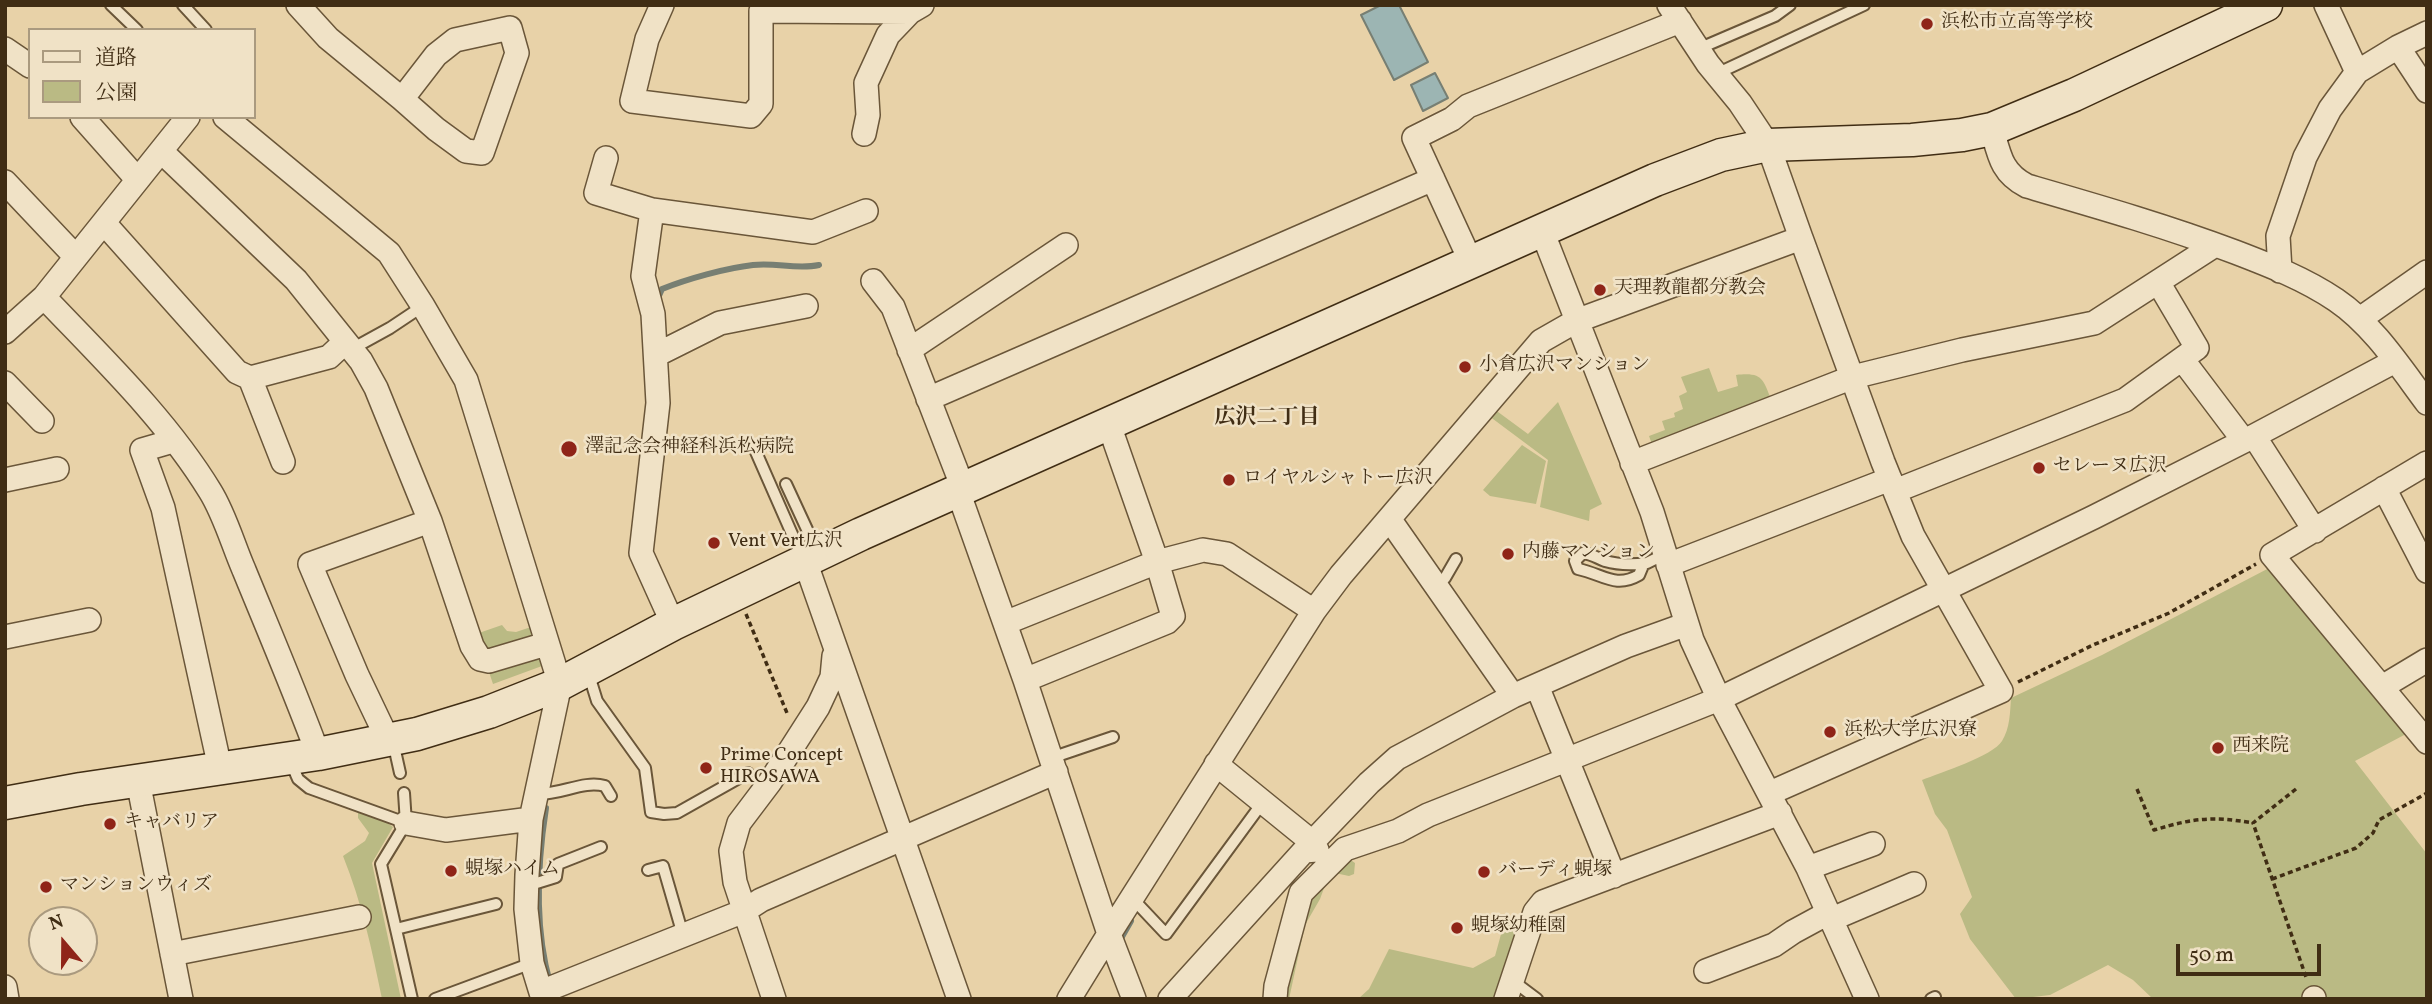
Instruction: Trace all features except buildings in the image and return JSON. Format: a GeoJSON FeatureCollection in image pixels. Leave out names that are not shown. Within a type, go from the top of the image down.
{"type":"FeatureCollection","features":[{"type":"Feature","properties":{"kind":"street"},"geometry":{"type":"LineString","coordinates":[[298,5],[328,38],[436,129],[466,151],[482,153],[517,53],[510,28],[455,40],[436,55],[402,99]]}},
{"type":"Feature","properties":{"kind":"street"},"geometry":{"type":"LineString","coordinates":[[662,5],[647,39],[632,101],[751,116],[761,104],[761,8],[916,9]]}},
{"type":"Feature","properties":{"kind":"street"},"geometry":{"type":"LineString","coordinates":[[5,803],[303,755],[392,748],[417,734],[489,712],[560,684],[673,624],[812,558],[1108,422],[1655,180],[1721,155],[1768,145],[1912,140],[1962,135],[1992,128],[2074,95],[2266,5]]}},
{"type":"Feature","properties":{"kind":"street"},"geometry":{"type":"LineString","coordinates":[[2326,5],[2357,72]]}},
{"type":"Feature","properties":{"kind":"street"},"geometry":{"type":"LineString","coordinates":[[864,134],[868,115],[866,83],[888,35],[916,9]]}},
{"type":"Feature","properties":{"kind":"street"},"geometry":{"type":"LineString","coordinates":[[1471,262],[1414,138],[1452,119],[1468,106],[1675,13],[1768,145],[1913,536],[2001,691],[1775,803],[1614,876],[1543,902],[1538,906],[1510,990]]}},
{"type":"Feature","properties":{"kind":"street"},"geometry":{"type":"LineString","coordinates":[[2280,271],[2278,236],[2305,158],[2330,109],[2357,72],[2427,33]]}},
{"type":"Feature","properties":{"kind":"street"},"geometry":{"type":"LineString","coordinates":[[2398,47],[2427,91]]}},
{"type":"Feature","properties":{"kind":"street"},"geometry":{"type":"LineString","coordinates":[[5,49],[28,65]]}},
{"type":"Feature","properties":{"kind":"street"},"geometry":{"type":"LineString","coordinates":[[84,119],[137,179]]}},
{"type":"Feature","properties":{"kind":"street"},"geometry":{"type":"LineString","coordinates":[[5,332],[44,297],[186,119]]}},
{"type":"Feature","properties":{"kind":"street"},"geometry":{"type":"LineString","coordinates":[[227,119],[389,253],[466,380],[560,684],[531,819],[536,883],[526,909],[532,963],[547,991],[744,911],[761,900],[884,848],[1053,765]]}},
{"type":"Feature","properties":{"kind":"street"},"geometry":{"type":"LineString","coordinates":[[1992,128],[2003,166],[2013,179],[2026,186],[2159,225],[2215,245],[2280,271],[2337,300],[2360,319],[2427,403]]}},
{"type":"Feature","properties":{"kind":"street"},"geometry":{"type":"LineString","coordinates":[[162,152],[296,280],[361,362],[376,388],[430,521],[472,646],[480,659],[489,661],[546,644]]}},
{"type":"Feature","properties":{"kind":"street"},"geometry":{"type":"LineString","coordinates":[[606,158],[596,192],[652,210],[813,232],[866,211]]}},
{"type":"Feature","properties":{"kind":"street"},"geometry":{"type":"LineString","coordinates":[[928,399],[1433,179]]}},
{"type":"Feature","properties":{"kind":"street"},"geometry":{"type":"LineString","coordinates":[[5,182],[75,256]]}},
{"type":"Feature","properties":{"kind":"street"},"geometry":{"type":"LineString","coordinates":[[652,210],[643,276],[663,351],[641,553],[673,624]]}},
{"type":"Feature","properties":{"kind":"street"},"geometry":{"type":"LineString","coordinates":[[104,223],[237,372],[250,378],[329,358],[347,346]]}},
{"type":"Feature","properties":{"kind":"street"},"geometry":{"type":"LineString","coordinates":[[1542,231],[1632,463],[1659,561],[1719,699],[1808,868],[1867,999]]}},
{"type":"Feature","properties":{"kind":"street"},"geometry":{"type":"LineString","coordinates":[[1069,999],[1112,943],[1216,764],[1314,611],[1341,575],[1541,341],[1576,321],[1801,238]]}},
{"type":"Feature","properties":{"kind":"street"},"geometry":{"type":"LineString","coordinates":[[909,350],[1066,245]]}},
{"type":"Feature","properties":{"kind":"street"},"geometry":{"type":"LineString","coordinates":[[1632,463],[1853,377],[1962,350],[2094,323],[2215,245]]}},
{"type":"Feature","properties":{"kind":"street"},"geometry":{"type":"LineString","coordinates":[[2360,319],[2427,272]]}},
{"type":"Feature","properties":{"kind":"street"},"geometry":{"type":"LineString","coordinates":[[873,281],[893,307],[928,399],[1112,943],[1134,999]]}},
{"type":"Feature","properties":{"kind":"street"},"geometry":{"type":"LineString","coordinates":[[1659,561],[1892,485],[2125,400],[2197,348],[2158,282]]}},
{"type":"Feature","properties":{"kind":"street"},"geometry":{"type":"LineString","coordinates":[[44,297],[107,362],[173,441],[212,494],[301,707],[303,755]]}},
{"type":"Feature","properties":{"kind":"street"},"geometry":{"type":"LineString","coordinates":[[663,351],[720,323],[806,306]]}},
{"type":"Feature","properties":{"kind":"street"},"geometry":{"type":"LineString","coordinates":[[2182,359],[2249,439],[2315,531]]}},
{"type":"Feature","properties":{"kind":"street"},"geometry":{"type":"LineString","coordinates":[[1216,764],[1263,802],[1308,847],[1345,849],[1398,831],[1428,815],[1719,699],[2249,439],[2395,361]]}},
{"type":"Feature","properties":{"kind":"street"},"geometry":{"type":"LineString","coordinates":[[250,378],[283,462]]}},
{"type":"Feature","properties":{"kind":"street"},"geometry":{"type":"LineString","coordinates":[[5,383],[42,421]]}},
{"type":"Feature","properties":{"kind":"street"},"geometry":{"type":"LineString","coordinates":[[1025,680],[1171,620],[1173,613],[1157,562],[1108,422]]}},
{"type":"Feature","properties":{"kind":"street"},"geometry":{"type":"LineString","coordinates":[[173,441],[142,450],[163,508],[220,768]]}},
{"type":"Feature","properties":{"kind":"street"},"geometry":{"type":"LineString","coordinates":[[2427,463],[2272,555],[2427,742]]}},
{"type":"Feature","properties":{"kind":"street"},"geometry":{"type":"LineString","coordinates":[[5,480],[57,469]]}},
{"type":"Feature","properties":{"kind":"street"},"geometry":{"type":"LineString","coordinates":[[2384,488],[2427,571]]}},
{"type":"Feature","properties":{"kind":"street"},"geometry":{"type":"LineString","coordinates":[[1390,520],[1513,696]]}},
{"type":"Feature","properties":{"kind":"street"},"geometry":{"type":"LineString","coordinates":[[392,748],[357,676],[310,564],[430,521]]}},
{"type":"Feature","properties":{"kind":"street"},"geometry":{"type":"LineString","coordinates":[[1005,623],[1157,562],[1203,550],[1220,551],[1314,611]]}},
{"type":"Feature","properties":{"kind":"street"},"geometry":{"type":"LineString","coordinates":[[812,558],[835,652],[959,999]]}},
{"type":"Feature","properties":{"kind":"street"},"geometry":{"type":"LineString","coordinates":[[5,638],[89,620]]}},
{"type":"Feature","properties":{"kind":"street"},"geometry":{"type":"LineString","coordinates":[[1170,999],[1308,847],[1369,783],[1406,751],[1513,696],[1626,646],[1687,624]]}},
{"type":"Feature","properties":{"kind":"street"},"geometry":{"type":"LineString","coordinates":[[774,999],[735,882],[731,851],[739,823],[770,782],[818,707],[832,677],[835,652]]}},
{"type":"Feature","properties":{"kind":"street"},"geometry":{"type":"LineString","coordinates":[[2382,687],[2427,660]]}},
{"type":"Feature","properties":{"kind":"street"},"geometry":{"type":"LineString","coordinates":[[1537,686],[1614,876]]}},
{"type":"Feature","properties":{"kind":"street"},"geometry":{"type":"LineString","coordinates":[[138,781],[181,999]]}},
{"type":"Feature","properties":{"kind":"street"},"geometry":{"type":"LineString","coordinates":[[406,822],[446,830],[531,819]]}},
{"type":"Feature","properties":{"kind":"street"},"geometry":{"type":"LineString","coordinates":[[1808,868],[1873,844]]}},
{"type":"Feature","properties":{"kind":"street"},"geometry":{"type":"LineString","coordinates":[[1275,999],[1276,986],[1301,893],[1345,849]]}},
{"type":"Feature","properties":{"kind":"street"},"geometry":{"type":"LineString","coordinates":[[1706,971],[1774,945],[1793,932],[1830,916],[1914,884]]}},
{"type":"Feature","properties":{"kind":"street"},"geometry":{"type":"LineString","coordinates":[[172,954],[359,917]]}},
{"type":"Feature","properties":{"kind":"street"},"geometry":{"type":"LineString","coordinates":[[5,987],[8,999]]}},
{"type":"Feature","properties":{"kind":"lane"},"geometry":{"type":"LineString","coordinates":[[111,5],[135,28]]}},
{"type":"Feature","properties":{"kind":"lane"},"geometry":{"type":"LineString","coordinates":[[183,5],[204,28]]}},
{"type":"Feature","properties":{"kind":"lane"},"geometry":{"type":"LineString","coordinates":[[1698,49],[1775,16],[1790,5]]}},
{"type":"Feature","properties":{"kind":"lane"},"geometry":{"type":"LineString","coordinates":[[1716,74],[1864,5]]}},
{"type":"Feature","properties":{"kind":"lane"},"geometry":{"type":"LineString","coordinates":[[347,346],[390,328],[423,306]]}},
{"type":"Feature","properties":{"kind":"lane"},"geometry":{"type":"LineString","coordinates":[[756,452],[812,558]]}},
{"type":"Feature","properties":{"kind":"lane"},"geometry":{"type":"LineString","coordinates":[[786,484],[812,558]]}},
{"type":"Feature","properties":{"kind":"lane"},"geometry":{"type":"LineString","coordinates":[[1583,553],[1619,564],[1659,561],[1625,582],[1615,582],[1578,569],[1575,561],[1583,553]]}},
{"type":"Feature","properties":{"kind":"lane"},"geometry":{"type":"LineString","coordinates":[[1436,588],[1446,578],[1456,559]]}},
{"type":"Feature","properties":{"kind":"lane"},"geometry":{"type":"LineString","coordinates":[[588,669],[597,701],[645,768],[650,812],[677,813],[748,773]]}},
{"type":"Feature","properties":{"kind":"lane"},"geometry":{"type":"LineString","coordinates":[[1053,765],[1113,737]]}},
{"type":"Feature","properties":{"kind":"lane"},"geometry":{"type":"LineString","coordinates":[[392,748],[400,773]]}},
{"type":"Feature","properties":{"kind":"lane"},"geometry":{"type":"LineString","coordinates":[[303,755],[298,779],[309,788],[406,822]]}},
{"type":"Feature","properties":{"kind":"lane"},"geometry":{"type":"LineString","coordinates":[[536,794],[552,794],[594,783],[605,786],[611,796]]}},
{"type":"Feature","properties":{"kind":"lane"},"geometry":{"type":"LineString","coordinates":[[404,793],[406,822],[381,864],[412,999]]}},
{"type":"Feature","properties":{"kind":"lane"},"geometry":{"type":"LineString","coordinates":[[1136,903],[1166,933],[1263,802]]}},
{"type":"Feature","properties":{"kind":"lane"},"geometry":{"type":"LineString","coordinates":[[536,883],[556,877],[558,864],[601,847]]}},
{"type":"Feature","properties":{"kind":"lane"},"geometry":{"type":"LineString","coordinates":[[648,870],[663,866],[683,935]]}},
{"type":"Feature","properties":{"kind":"lane"},"geometry":{"type":"LineString","coordinates":[[396,929],[496,904]]}},
{"type":"Feature","properties":{"kind":"lane"},"geometry":{"type":"LineString","coordinates":[[435,999],[532,963]]}},
{"type":"Feature","properties":{"kind":"lane"},"geometry":{"type":"LineString","coordinates":[[1510,990],[1537,999]]}},
{"type":"Feature","properties":{"kind":"path"},"geometry":{"type":"LineString","coordinates":[[2001,691],[2093,645],[2169,613],[2272,555]]}},
{"type":"Feature","properties":{"kind":"path"},"geometry":{"type":"LineString","coordinates":[[744,609],[787,713]]}},
{"type":"Feature","properties":{"kind":"path"},"geometry":{"type":"LineString","coordinates":[[2137,789],[2154,830],[2186,820],[2220,817],[2253,823],[2295,789]]}},
{"type":"Feature","properties":{"kind":"path"},"geometry":{"type":"LineString","coordinates":[[2272,879],[2356,848],[2373,834],[2379,820],[2427,793]]}},
{"type":"Feature","properties":{"kind":"path"},"geometry":{"type":"LineString","coordinates":[[2253,823],[2314,998]]}},
{"type":"Feature","properties":{"kind":"green space"},"geometry":{"type":"Polygon","coordinates":[[[1709,368],[1718,392],[1738,386],[1736,375],[1752,375],[1764,383],[1772,402],[1653,447],[1649,436],[1665,430],[1662,421],[1675,417],[1674,413],[1683,409],[1679,396],[1687,392],[1681,377],[1709,368]]]}},
{"type":"Feature","properties":{"kind":"green space"},"geometry":{"type":"Polygon","coordinates":[[[1558,402],[1602,504],[1590,510],[1589,521],[1540,507],[1548,460],[1489,416],[1494,409],[1528,434],[1558,402]]]}},
{"type":"Feature","properties":{"kind":"green space"},"geometry":{"type":"Polygon","coordinates":[[[1522,445],[1546,461],[1536,504],[1490,496],[1483,490],[1522,445]]]}},
{"type":"Feature","properties":{"kind":"green space"},"geometry":{"type":"Polygon","coordinates":[[[2273,566],[2406,734],[2355,761],[2427,854],[2427,999],[2153,999],[2133,980],[2108,965],[2050,995],[2016,999],[1970,939],[1960,914],[1972,897],[1947,830],[1935,814],[1922,780],[1965,764],[1997,747],[2007,731],[2011,698],[2102,655],[2273,566]]]}},
{"type":"Feature","properties":{"kind":"green space"},"geometry":{"type":"Polygon","coordinates":[[[502,625],[507,631],[516,632],[534,626],[537,634],[489,650],[480,644],[476,634],[502,625]]]}},
{"type":"Feature","properties":{"kind":"green space"},"geometry":{"type":"Polygon","coordinates":[[[533,655],[540,660],[542,666],[493,684],[489,672],[533,655]]]}},
{"type":"Feature","properties":{"kind":"green space"},"geometry":{"type":"Polygon","coordinates":[[[358,812],[382,819],[393,827],[372,863],[401,999],[382,999],[361,909],[343,856],[365,841],[369,833],[358,818],[358,812]]]}},
{"type":"Feature","properties":{"kind":"green space"},"geometry":{"type":"Polygon","coordinates":[[[1345,856],[1355,863],[1354,874],[1349,876],[1330,872],[1320,899],[1305,925],[1289,999],[1281,999],[1306,896],[1345,856]]]}},
{"type":"Feature","properties":{"kind":"green space"},"geometry":{"type":"Polygon","coordinates":[[[1509,922],[1519,926],[1499,984],[1523,999],[1358,999],[1369,989],[1389,949],[1473,968],[1495,956],[1503,927],[1509,922]]]}},
{"type":"Feature","properties":{"kind":"water"},"geometry":{"type":"Polygon","coordinates":[[[1381,5],[1399,5],[1428,62],[1394,80],[1361,15],[1381,5]]]}},
{"type":"Feature","properties":{"kind":"water"},"geometry":{"type":"Polygon","coordinates":[[[1435,73],[1448,98],[1423,111],[1411,85],[1435,73]]]}},
{"type":"Feature","properties":{"kind":"waterway"},"geometry":{"type":"LineString","coordinates":[[657,300],[662,289],[731,269],[761,264],[802,267],[819,265]]}},
{"type":"Feature","properties":{"kind":"waterway"},"geometry":{"type":"LineString","coordinates":[[546,808],[541,852],[539,918],[550,983]]}},
{"type":"Feature","properties":{"kind":"waterway"},"geometry":{"type":"LineString","coordinates":[[1119,942],[1131,921]]}},
{"type":"Feature","properties":{"kind":"place","name":"浜松市立高等学校"},"geometry":{"type":"Point","coordinates":[1927,24]}},
{"type":"Feature","properties":{"kind":"place","name":"天理教龍都分教会"},"geometry":{"type":"Point","coordinates":[1600,290]}},
{"type":"Feature","properties":{"kind":"place","name":"小倉広沢マンション"},"geometry":{"type":"Point","coordinates":[1465,367]}},
{"type":"Feature","properties":{"kind":"place","name":"澤記念会神経科浜松病院"},"geometry":{"type":"Point","coordinates":[569,449]}},
{"type":"Feature","properties":{"kind":"place","name":"セレーヌ広沢"},"geometry":{"type":"Point","coordinates":[2039,468]}},
{"type":"Feature","properties":{"kind":"place","name":"ロイヤルシャトー広沢"},"geometry":{"type":"Point","coordinates":[1229,480]}},
{"type":"Feature","properties":{"kind":"place","name":"Vent Vert広沢"},"geometry":{"type":"Point","coordinates":[714,543]}},
{"type":"Feature","properties":{"kind":"place","name":"内藤マンション"},"geometry":{"type":"Point","coordinates":[1508,554]}},
{"type":"Feature","properties":{"kind":"place","name":"浜松大学広沢寮"},"geometry":{"type":"Point","coordinates":[1830,732]}},
{"type":"Feature","properties":{"kind":"place","name":"西来院"},"geometry":{"type":"Point","coordinates":[2218,748]}},
{"type":"Feature","properties":{"kind":"place","name":"Prime Concept HIROSAWA"},"geometry":{"type":"Point","coordinates":[706,768]}},
{"type":"Feature","properties":{"kind":"place","name":"キャバリア"},"geometry":{"type":"Point","coordinates":[110,824]}},
{"type":"Feature","properties":{"kind":"place","name":"蜆塚ハイム"},"geometry":{"type":"Point","coordinates":[451,871]}},
{"type":"Feature","properties":{"kind":"place","name":"バーディ蜆塚"},"geometry":{"type":"Point","coordinates":[1484,872]}},
{"type":"Feature","properties":{"kind":"place","name":"マンションウィズ"},"geometry":{"type":"Point","coordinates":[46,887]}},
{"type":"Feature","properties":{"kind":"place","name":"蜆塚幼稚園"},"geometry":{"type":"Point","coordinates":[1457,928]}},
{"type":"Feature","properties":{"kind":"district","name":"広沢二丁目"},"geometry":{"type":"Point","coordinates":[1267,419]}}]}
